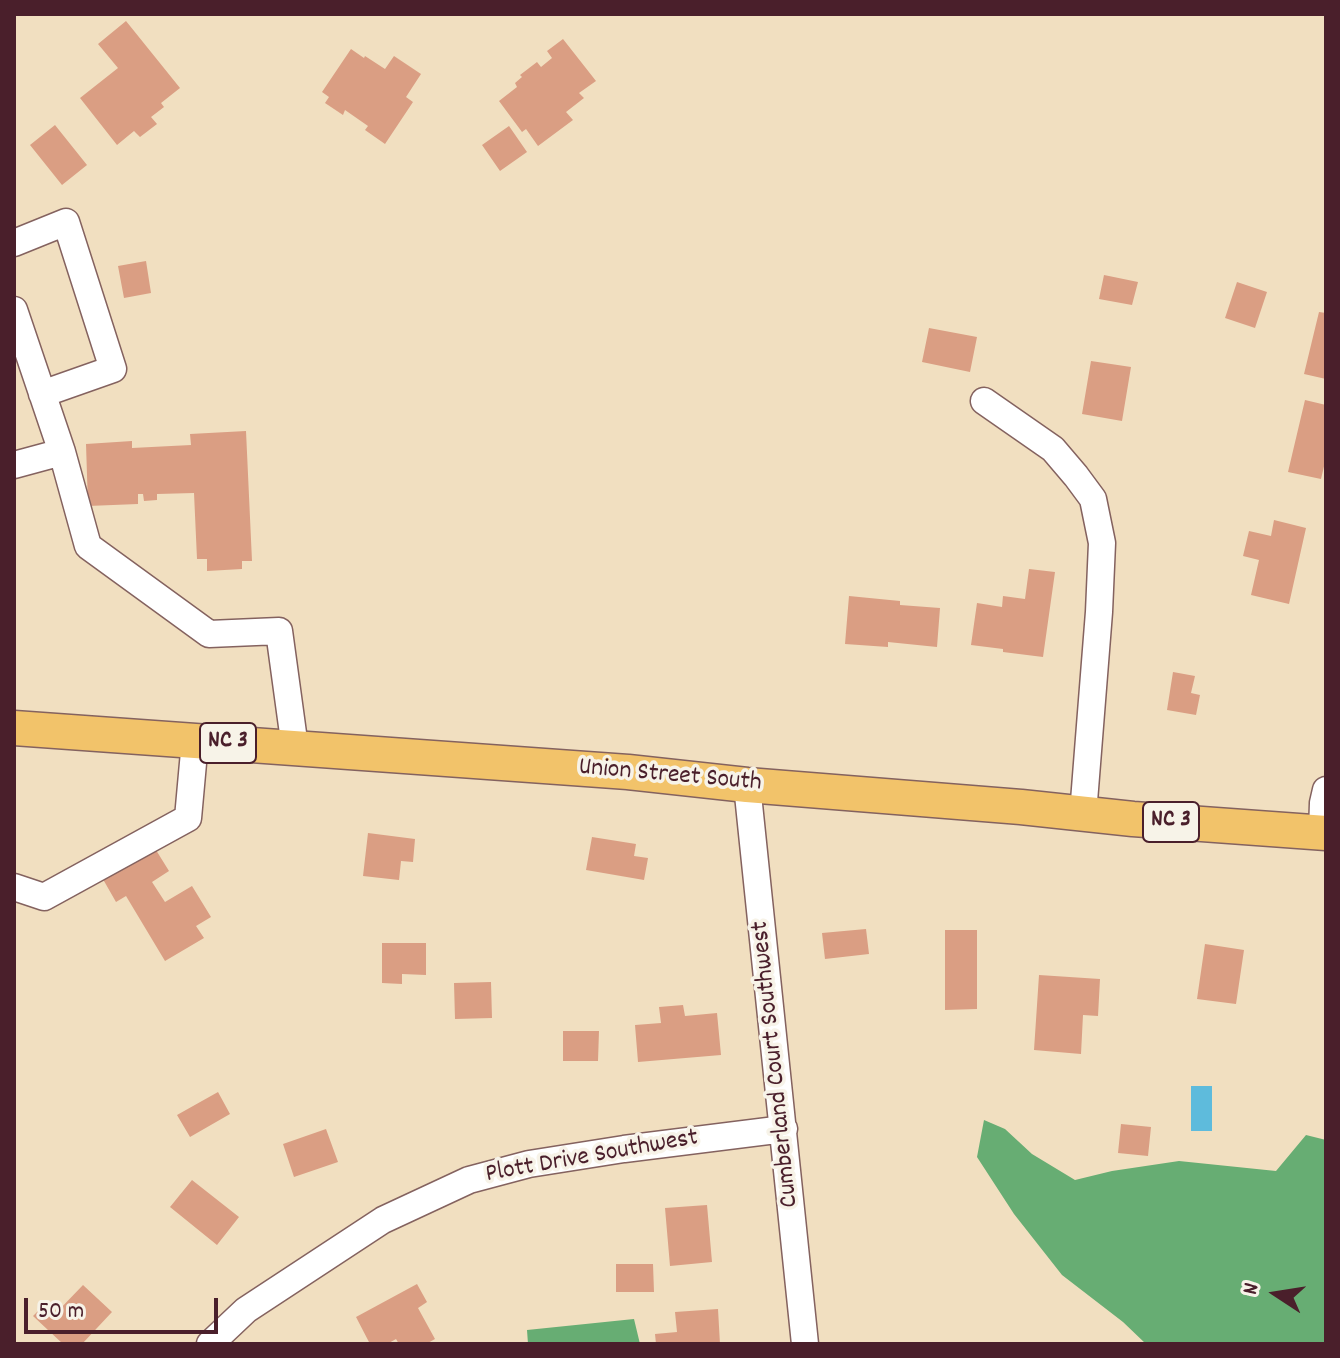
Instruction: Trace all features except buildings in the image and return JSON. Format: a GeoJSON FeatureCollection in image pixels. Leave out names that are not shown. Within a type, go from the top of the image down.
{"type":"FeatureCollection","features":[{"type":"Feature","properties":{"kind":"main road","name":"Union Street South"},"geometry":{"type":"LineString","coordinates":[[14,728],[628,772],[747,785],[1324,833]]}},
{"type":"Feature","properties":{"kind":"street"},"geometry":{"type":"LineString","coordinates":[[14,243],[66,222],[113,369],[42,394]]}},
{"type":"Feature","properties":{"kind":"street"},"geometry":{"type":"LineString","coordinates":[[14,310],[62,452],[88,546],[209,634],[279,631],[295,748]]}},
{"type":"Feature","properties":{"kind":"street"},"geometry":{"type":"LineString","coordinates":[[984,401],[1053,449],[1093,499],[1102,543],[1083,814]]}},
{"type":"Feature","properties":{"kind":"street"},"geometry":{"type":"LineString","coordinates":[[14,465],[62,452]]}},
{"type":"Feature","properties":{"kind":"street"},"geometry":{"type":"LineString","coordinates":[[14,887],[44,897],[188,818],[195,741]]}},
{"type":"Feature","properties":{"kind":"street","name":"Cumberland Court Southwest"},"geometry":{"type":"LineString","coordinates":[[747,785],[805,1344]]}},
{"type":"Feature","properties":{"kind":"street"},"geometry":{"type":"LineString","coordinates":[[1324,833],[1326,790]]}},
{"type":"Feature","properties":{"kind":"street","name":"Plott Drive Southwest"},"geometry":{"type":"LineString","coordinates":[[210,1344],[246,1310],[383,1220],[469,1180],[529,1164],[784,1129]]}},
{"type":"Feature","properties":{"kind":"green space"},"geometry":{"type":"Polygon","coordinates":[[[984,1120],[1005,1129],[1032,1154],[1075,1180],[1179,1161],[1276,1171],[1306,1135],[1326,1140],[1326,1344],[1146,1344],[1123,1322],[1062,1275],[1014,1214],[977,1157],[984,1120]]]}},
{"type":"Feature","properties":{"kind":"green space"},"geometry":{"type":"Polygon","coordinates":[[[634,1319],[640,1344],[528,1344],[527,1330],[634,1319]]]}},
{"type":"Feature","properties":{"kind":"water"},"geometry":{"type":"Polygon","coordinates":[[[1191,1086],[1212,1086],[1212,1131],[1191,1131],[1191,1086]]]}}]}
